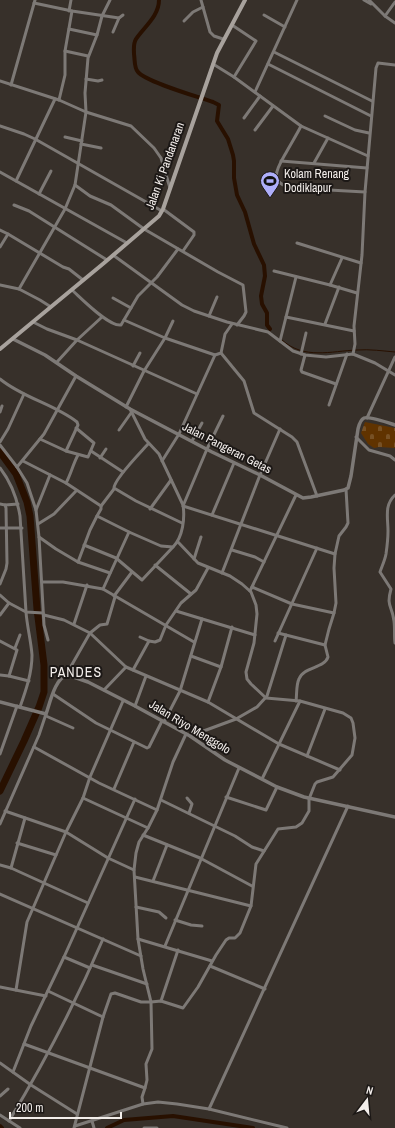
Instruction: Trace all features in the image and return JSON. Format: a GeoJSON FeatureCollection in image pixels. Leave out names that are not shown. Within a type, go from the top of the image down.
{"type":"FeatureCollection","features":[{"type":"Feature","properties":{"kind":"main road","name":"Jalan Ki Pandanaran"},"geometry":{"type":"LineString","coordinates":[[0,349],[108,260],[156,218],[162,210],[213,64],[223,39],[245,0]]}},
{"type":"Feature","properties":{"kind":"street"},"geometry":{"type":"LineString","coordinates":[[59,100],[65,75],[65,51],[69,29],[71,0]]}},
{"type":"Feature","properties":{"kind":"street"},"geometry":{"type":"LineString","coordinates":[[19,289],[65,209],[75,185],[86,112],[85,93],[88,56],[97,35],[102,16],[110,0]]}},
{"type":"Feature","properties":{"kind":"street"},"geometry":{"type":"LineString","coordinates":[[201,0],[210,32],[216,37],[223,39]]}},
{"type":"Feature","properties":{"kind":"street"},"geometry":{"type":"LineString","coordinates":[[255,92],[297,0]]}},
{"type":"Feature","properties":{"kind":"street"},"geometry":{"type":"LineString","coordinates":[[364,0],[374,5]]}},
{"type":"Feature","properties":{"kind":"street"},"geometry":{"type":"LineString","coordinates":[[369,0],[385,16],[395,23]]}},
{"type":"Feature","properties":{"kind":"street"},"geometry":{"type":"LineString","coordinates":[[12,85],[35,1],[70,11],[119,18]]}},
{"type":"Feature","properties":{"kind":"street"},"geometry":{"type":"LineString","coordinates":[[385,16],[395,2]]}},
{"type":"Feature","properties":{"kind":"street"},"geometry":{"type":"LineString","coordinates":[[184,21],[193,12],[203,7]]}},
{"type":"Feature","properties":{"kind":"street"},"geometry":{"type":"LineString","coordinates":[[113,32],[119,18],[123,15]]}},
{"type":"Feature","properties":{"kind":"street"},"geometry":{"type":"LineString","coordinates":[[264,15],[285,27]]}},
{"type":"Feature","properties":{"kind":"street"},"geometry":{"type":"LineString","coordinates":[[232,25],[256,40],[234,77]]}},
{"type":"Feature","properties":{"kind":"street"},"geometry":{"type":"LineString","coordinates":[[69,29],[97,35]]}},
{"type":"Feature","properties":{"kind":"street"},"geometry":{"type":"LineString","coordinates":[[65,51],[88,56]]}},
{"type":"Feature","properties":{"kind":"street"},"geometry":{"type":"LineString","coordinates":[[274,52],[372,101]]}},
{"type":"Feature","properties":{"kind":"street"},"geometry":{"type":"LineString","coordinates":[[213,64],[234,77],[301,126],[368,156]]}},
{"type":"Feature","properties":{"kind":"street"},"geometry":{"type":"LineString","coordinates":[[268,64],[371,116]]}},
{"type":"Feature","properties":{"kind":"street"},"geometry":{"type":"LineString","coordinates":[[353,354],[355,344],[354,331],[357,293],[361,264],[369,133],[377,64],[395,64]]}},
{"type":"Feature","properties":{"kind":"street"},"geometry":{"type":"LineString","coordinates":[[86,79],[98,81],[102,80]]}},
{"type":"Feature","properties":{"kind":"street"},"geometry":{"type":"LineString","coordinates":[[0,81],[54,98],[86,112],[126,124],[137,131],[154,148],[162,159],[170,188]]}},
{"type":"Feature","properties":{"kind":"street"},"geometry":{"type":"LineString","coordinates":[[244,118],[260,96]]}},
{"type":"Feature","properties":{"kind":"street"},"geometry":{"type":"LineString","coordinates":[[16,181],[54,98]]}},
{"type":"Feature","properties":{"kind":"street"},"geometry":{"type":"LineString","coordinates":[[256,130],[273,106]]}},
{"type":"Feature","properties":{"kind":"street"},"geometry":{"type":"LineString","coordinates":[[324,116],[355,130],[369,133]]}},
{"type":"Feature","properties":{"kind":"street"},"geometry":{"type":"LineString","coordinates":[[0,126],[34,139],[162,210],[194,232],[194,235],[183,251]]}},
{"type":"Feature","properties":{"kind":"street"},"geometry":{"type":"LineString","coordinates":[[301,126],[278,167],[276,174],[279,181],[284,186],[293,188],[365,192]]}},
{"type":"Feature","properties":{"kind":"street"},"geometry":{"type":"LineString","coordinates":[[65,137],[101,148]]}},
{"type":"Feature","properties":{"kind":"street"},"geometry":{"type":"LineString","coordinates":[[314,163],[328,138]]}},
{"type":"Feature","properties":{"kind":"street"},"geometry":{"type":"LineString","coordinates":[[281,161],[367,168]]}},
{"type":"Feature","properties":{"kind":"street"},"geometry":{"type":"LineString","coordinates":[[39,194],[51,170]]}},
{"type":"Feature","properties":{"kind":"street"},"geometry":{"type":"LineString","coordinates":[[0,172],[127,243]]}},
{"type":"Feature","properties":{"kind":"street"},"geometry":{"type":"LineString","coordinates":[[75,185],[94,198],[111,205],[144,229],[243,285],[246,312],[244,316],[233,324],[225,334],[221,354]]}},
{"type":"Feature","properties":{"kind":"street"},"geometry":{"type":"LineString","coordinates":[[14,205],[29,211],[108,260]]}},
{"type":"Feature","properties":{"kind":"street"},"geometry":{"type":"LineString","coordinates":[[0,230],[39,254],[69,269],[83,280]]}},
{"type":"Feature","properties":{"kind":"street"},"geometry":{"type":"LineString","coordinates":[[0,247],[8,234]]}},
{"type":"Feature","properties":{"kind":"street"},"geometry":{"type":"LineString","coordinates":[[297,243],[361,264]]}},
{"type":"Feature","properties":{"kind":"street"},"geometry":{"type":"LineString","coordinates":[[72,290],[102,317],[119,326],[140,293],[152,283],[178,249]]}},
{"type":"Feature","properties":{"kind":"street"},"geometry":{"type":"LineString","coordinates":[[113,255],[185,307],[233,324],[268,332],[281,339],[289,350],[301,352],[305,355],[328,357],[353,354],[375,363],[395,375]]}},
{"type":"Feature","properties":{"kind":"street"},"geometry":{"type":"LineString","coordinates":[[330,285],[342,258]]}},
{"type":"Feature","properties":{"kind":"street"},"geometry":{"type":"LineString","coordinates":[[274,271],[357,293]]}},
{"type":"Feature","properties":{"kind":"street"},"geometry":{"type":"LineString","coordinates":[[281,339],[296,277]]}},
{"type":"Feature","properties":{"kind":"street"},"geometry":{"type":"LineString","coordinates":[[0,285],[19,289],[51,307]]}},
{"type":"Feature","properties":{"kind":"street"},"geometry":{"type":"LineString","coordinates":[[325,324],[339,287]]}},
{"type":"Feature","properties":{"kind":"street"},"geometry":{"type":"LineString","coordinates":[[209,316],[217,297]]}},
{"type":"Feature","properties":{"kind":"street"},"geometry":{"type":"LineString","coordinates":[[113,298],[131,308]]}},
{"type":"Feature","properties":{"kind":"street"},"geometry":{"type":"LineString","coordinates":[[57,362],[77,340],[102,317]]}},
{"type":"Feature","properties":{"kind":"street"},"geometry":{"type":"LineString","coordinates":[[286,318],[325,324],[354,331]]}},
{"type":"Feature","properties":{"kind":"street"},"geometry":{"type":"LineString","coordinates":[[124,320],[165,338],[215,355],[221,354]]}},
{"type":"Feature","properties":{"kind":"street"},"geometry":{"type":"LineString","coordinates":[[126,407],[144,371],[174,321]]}},
{"type":"Feature","properties":{"kind":"street"},"geometry":{"type":"LineString","coordinates":[[33,322],[77,340],[197,394]]}},
{"type":"Feature","properties":{"kind":"street"},"geometry":{"type":"LineString","coordinates":[[301,352],[306,333]]}},
{"type":"Feature","properties":{"kind":"street","name":"Jalan Pangeran Getas"},"geometry":{"type":"LineString","coordinates":[[13,339],[57,362],[131,411],[303,498],[346,489]]}},
{"type":"Feature","properties":{"kind":"street"},"geometry":{"type":"LineString","coordinates":[[133,366],[140,353]]}},
{"type":"Feature","properties":{"kind":"street"},"geometry":{"type":"LineString","coordinates":[[221,354],[244,381],[254,413],[294,438],[298,444],[315,496]]}},
{"type":"Feature","properties":{"kind":"street"},"geometry":{"type":"LineString","coordinates":[[329,405],[346,354]]}},
{"type":"Feature","properties":{"kind":"street"},"geometry":{"type":"LineString","coordinates":[[162,461],[179,434],[215,355]]}},
{"type":"Feature","properties":{"kind":"street"},"geometry":{"type":"LineString","coordinates":[[305,355],[301,370],[302,372],[336,384]]}},
{"type":"Feature","properties":{"kind":"street"},"geometry":{"type":"LineString","coordinates":[[367,418],[395,357]]}},
{"type":"Feature","properties":{"kind":"street"},"geometry":{"type":"LineString","coordinates":[[17,467],[40,439],[58,410],[76,376]]}},
{"type":"Feature","properties":{"kind":"street"},"geometry":{"type":"LineString","coordinates":[[0,379],[12,389],[58,410],[77,422],[78,424],[66,451]]}},
{"type":"Feature","properties":{"kind":"street"},"geometry":{"type":"LineString","coordinates":[[0,442],[8,429],[24,394]]}},
{"type":"Feature","properties":{"kind":"street"},"geometry":{"type":"LineString","coordinates":[[0,412],[2,406]]}},
{"type":"Feature","properties":{"kind":"street"},"geometry":{"type":"LineString","coordinates":[[119,430],[131,411]]}},
{"type":"Feature","properties":{"kind":"street"},"geometry":{"type":"LineString","coordinates":[[131,411],[148,444],[159,454],[183,506]]}},
{"type":"Feature","properties":{"kind":"street"},"geometry":{"type":"LineString","coordinates":[[84,545],[116,558],[142,580],[178,542],[182,523],[183,506],[207,449],[223,416]]}},
{"type":"Feature","properties":{"kind":"street"},"geometry":{"type":"LineString","coordinates":[[262,779],[298,701],[298,682],[301,674],[327,660],[328,654],[325,646],[336,603],[334,568],[338,536],[348,523],[346,489],[349,486],[351,476],[359,423],[363,419],[367,418],[395,425]]}},
{"type":"Feature","properties":{"kind":"street"},"geometry":{"type":"LineString","coordinates":[[192,441],[202,423]]}},
{"type":"Feature","properties":{"kind":"street"},"geometry":{"type":"LineString","coordinates":[[40,439],[66,451],[88,457],[94,444],[76,428]]}},
{"type":"Feature","properties":{"kind":"street"},"geometry":{"type":"LineString","coordinates":[[222,573],[260,475],[280,429]]}},
{"type":"Feature","properties":{"kind":"street"},"geometry":{"type":"LineString","coordinates":[[356,437],[369,450],[390,456],[395,460]]}},
{"type":"Feature","properties":{"kind":"street"},"geometry":{"type":"LineString","coordinates":[[78,562],[90,530],[102,508],[101,506],[114,489],[114,483],[148,444]]}},
{"type":"Feature","properties":{"kind":"street"},"geometry":{"type":"LineString","coordinates":[[0,445],[27,483],[36,510],[44,625],[48,640]]}},
{"type":"Feature","properties":{"kind":"street"},"geometry":{"type":"LineString","coordinates":[[100,458],[106,450]]}},
{"type":"Feature","properties":{"kind":"street"},"geometry":{"type":"LineString","coordinates":[[92,451],[100,458],[123,472]]}},
{"type":"Feature","properties":{"kind":"street"},"geometry":{"type":"LineString","coordinates":[[66,483],[78,455]]}},
{"type":"Feature","properties":{"kind":"street"},"geometry":{"type":"LineString","coordinates":[[23,461],[66,483],[101,506]]}},
{"type":"Feature","properties":{"kind":"street"},"geometry":{"type":"LineString","coordinates":[[212,515],[234,463]]}},
{"type":"Feature","properties":{"kind":"street"},"geometry":{"type":"LineString","coordinates":[[0,468],[6,476],[18,504],[22,528],[26,612],[32,656],[29,681],[0,754]]}},
{"type":"Feature","properties":{"kind":"street"},"geometry":{"type":"LineString","coordinates":[[36,510],[50,475]]}},
{"type":"Feature","properties":{"kind":"street"},"geometry":{"type":"LineString","coordinates":[[150,509],[171,480]]}},
{"type":"Feature","properties":{"kind":"street"},"geometry":{"type":"LineString","coordinates":[[114,489],[150,509],[182,523]]}},
{"type":"Feature","properties":{"kind":"street"},"geometry":{"type":"LineString","coordinates":[[38,524],[54,514],[76,491]]}},
{"type":"Feature","properties":{"kind":"street"},"geometry":{"type":"LineString","coordinates":[[287,1128],[209,1109],[165,1103],[143,1104],[74,1127],[110,995],[112,993],[141,1002],[161,1000],[184,1007],[201,983],[212,961],[226,940],[229,938],[235,938],[240,933],[251,906],[252,886],[256,864],[278,829],[296,827],[302,822],[309,811],[309,799],[317,782],[330,779],[340,770],[354,751],[355,738],[353,723],[347,714],[298,701],[265,698],[248,681],[246,675],[256,634],[257,610],[251,589],[296,494]]}},
{"type":"Feature","properties":{"kind":"street"},"geometry":{"type":"LineString","coordinates":[[395,495],[391,498],[386,516],[388,531],[386,554],[380,572],[391,589],[388,604],[394,621],[395,643]]}},
{"type":"Feature","properties":{"kind":"street"},"geometry":{"type":"LineString","coordinates":[[0,504],[5,506],[18,504]]}},
{"type":"Feature","properties":{"kind":"street"},"geometry":{"type":"LineString","coordinates":[[0,584],[7,568],[7,529],[5,506]]}},
{"type":"Feature","properties":{"kind":"street"},"geometry":{"type":"LineString","coordinates":[[183,506],[336,554]]}},
{"type":"Feature","properties":{"kind":"street"},"geometry":{"type":"LineString","coordinates":[[97,516],[162,547],[173,547]]}},
{"type":"Feature","properties":{"kind":"street"},"geometry":{"type":"LineString","coordinates":[[0,528],[22,528]]}},
{"type":"Feature","properties":{"kind":"street"},"geometry":{"type":"LineString","coordinates":[[103,589],[128,532]]}},
{"type":"Feature","properties":{"kind":"street"},"geometry":{"type":"LineString","coordinates":[[39,537],[78,562],[110,573]]}},
{"type":"Feature","properties":{"kind":"street"},"geometry":{"type":"LineString","coordinates":[[194,559],[201,537]]}},
{"type":"Feature","properties":{"kind":"street"},"geometry":{"type":"LineString","coordinates":[[178,542],[198,563],[222,573],[251,589],[292,604],[334,614]]}},
{"type":"Feature","properties":{"kind":"street"},"geometry":{"type":"LineString","coordinates":[[275,641],[317,548]]}},
{"type":"Feature","properties":{"kind":"street"},"geometry":{"type":"LineString","coordinates":[[232,550],[255,557],[264,562]]}},
{"type":"Feature","properties":{"kind":"street"},"geometry":{"type":"LineString","coordinates":[[155,565],[191,594]]}},
{"type":"Feature","properties":{"kind":"street"},"geometry":{"type":"LineString","coordinates":[[140,637],[155,642],[160,640],[166,624],[181,603],[196,590],[208,568]]}},
{"type":"Feature","properties":{"kind":"street"},"geometry":{"type":"LineString","coordinates":[[0,824],[34,747],[59,681],[66,675],[90,633],[100,625],[107,624],[115,596],[132,572]]}},
{"type":"Feature","properties":{"kind":"street"},"geometry":{"type":"LineString","coordinates":[[42,582],[63,582],[103,589],[166,624],[194,642]]}},
{"type":"Feature","properties":{"kind":"street"},"geometry":{"type":"LineString","coordinates":[[74,624],[87,585]]}},
{"type":"Feature","properties":{"kind":"street"},"geometry":{"type":"LineString","coordinates":[[0,595],[9,603],[26,612],[60,618],[74,624],[90,633],[126,667],[208,702],[279,744],[340,770]]}},
{"type":"Feature","properties":{"kind":"street"},"geometry":{"type":"LineString","coordinates":[[0,615],[9,603]]}},
{"type":"Feature","properties":{"kind":"street"},"geometry":{"type":"LineString","coordinates":[[176,611],[256,634]]}},
{"type":"Feature","properties":{"kind":"street"},"geometry":{"type":"LineString","coordinates":[[53,694],[96,723],[148,748],[180,691],[202,619]]}},
{"type":"Feature","properties":{"kind":"street"},"geometry":{"type":"LineString","coordinates":[[208,702],[221,667],[232,627]]}},
{"type":"Feature","properties":{"kind":"street"},"geometry":{"type":"LineString","coordinates":[[278,633],[325,646]]}},
{"type":"Feature","properties":{"kind":"street"},"geometry":{"type":"LineString","coordinates":[[9,676],[17,650],[15,648],[20,634]]}},
{"type":"Feature","properties":{"kind":"street"},"geometry":{"type":"LineString","coordinates":[[143,1104],[142,1097],[147,1080],[146,1064],[152,1049],[151,1002],[138,938],[134,870],[136,849],[157,810],[173,762],[188,735],[236,718],[255,709],[267,696],[286,635]]}},
{"type":"Feature","properties":{"kind":"street"},"geometry":{"type":"LineString","coordinates":[[133,670],[149,641]]}},
{"type":"Feature","properties":{"kind":"street"},"geometry":{"type":"LineString","coordinates":[[0,642],[15,648]]}},
{"type":"Feature","properties":{"kind":"street"},"geometry":{"type":"LineString","coordinates":[[191,656],[221,667]]}},
{"type":"Feature","properties":{"kind":"street"},"geometry":{"type":"LineString","coordinates":[[104,690],[126,667]]}},
{"type":"Feature","properties":{"kind":"street","name":"Jalan Riyo Menggolo"},"geometry":{"type":"LineString","coordinates":[[66,675],[79,678],[135,706],[188,735],[239,768],[277,787],[309,799],[395,817]]}},
{"type":"Feature","properties":{"kind":"street"},"geometry":{"type":"LineString","coordinates":[[0,676],[9,676],[29,681]]}},
{"type":"Feature","properties":{"kind":"street"},"geometry":{"type":"LineString","coordinates":[[135,706],[146,676]]}},
{"type":"Feature","properties":{"kind":"street"},"geometry":{"type":"LineString","coordinates":[[16,990],[26,928],[33,908],[66,832],[83,798],[90,777],[123,701]]}},
{"type":"Feature","properties":{"kind":"street"},"geometry":{"type":"LineString","coordinates":[[0,702],[46,715],[73,728]]}},
{"type":"Feature","properties":{"kind":"street"},"geometry":{"type":"LineString","coordinates":[[307,756],[325,709]]}},
{"type":"Feature","properties":{"kind":"street"},"geometry":{"type":"LineString","coordinates":[[114,789],[134,742]]}},
{"type":"Feature","properties":{"kind":"street"},"geometry":{"type":"LineString","coordinates":[[34,747],[157,810]]}},
{"type":"Feature","properties":{"kind":"street"},"geometry":{"type":"LineString","coordinates":[[165,946],[200,858],[239,768]]}},
{"type":"Feature","properties":{"kind":"street"},"geometry":{"type":"LineString","coordinates":[[226,797],[266,810],[277,787]]}},
{"type":"Feature","properties":{"kind":"street"},"geometry":{"type":"LineString","coordinates":[[83,798],[148,828]]}},
{"type":"Feature","properties":{"kind":"street"},"geometry":{"type":"LineString","coordinates":[[187,798],[192,804],[189,813]]}},
{"type":"Feature","properties":{"kind":"street"},"geometry":{"type":"LineString","coordinates":[[13,1072],[24,1044],[136,799]]}},
{"type":"Feature","properties":{"kind":"street"},"geometry":{"type":"LineString","coordinates":[[161,800],[215,825],[252,847],[264,851]]}},
{"type":"Feature","properties":{"kind":"street"},"geometry":{"type":"LineString","coordinates":[[209,1109],[348,806]]}},
{"type":"Feature","properties":{"kind":"street"},"geometry":{"type":"LineString","coordinates":[[5,811],[66,832],[108,858],[134,870]]}},
{"type":"Feature","properties":{"kind":"street"},"geometry":{"type":"LineString","coordinates":[[11,868],[24,818]]}},
{"type":"Feature","properties":{"kind":"street"},"geometry":{"type":"LineString","coordinates":[[143,836],[200,858],[252,886]]}},
{"type":"Feature","properties":{"kind":"street"},"geometry":{"type":"LineString","coordinates":[[17,844],[56,855]]}},
{"type":"Feature","properties":{"kind":"street"},"geometry":{"type":"LineString","coordinates":[[154,881],[167,845]]}},
{"type":"Feature","properties":{"kind":"street"},"geometry":{"type":"LineString","coordinates":[[0,865],[11,868],[88,903]]}},
{"type":"Feature","properties":{"kind":"street"},"geometry":{"type":"LineString","coordinates":[[135,877],[251,906]]}},
{"type":"Feature","properties":{"kind":"street"},"geometry":{"type":"LineString","coordinates":[[0,894],[141,956]]}},
{"type":"Feature","properties":{"kind":"street"},"geometry":{"type":"LineString","coordinates":[[136,907],[159,912],[166,918]]}},
{"type":"Feature","properties":{"kind":"street"},"geometry":{"type":"LineString","coordinates":[[175,920],[191,925],[202,926]]}},
{"type":"Feature","properties":{"kind":"street"},"geometry":{"type":"LineString","coordinates":[[138,938],[212,961]]}},
{"type":"Feature","properties":{"kind":"street"},"geometry":{"type":"LineString","coordinates":[[9,1121],[31,1085],[74,1004],[103,939]]}},
{"type":"Feature","properties":{"kind":"street"},"geometry":{"type":"LineString","coordinates":[[161,1000],[178,950]]}},
{"type":"Feature","properties":{"kind":"street"},"geometry":{"type":"LineString","coordinates":[[64,957],[147,984]]}},
{"type":"Feature","properties":{"kind":"street"},"geometry":{"type":"LineString","coordinates":[[210,966],[265,989]]}},
{"type":"Feature","properties":{"kind":"street"},"geometry":{"type":"LineString","coordinates":[[0,987],[46,996]]}},
{"type":"Feature","properties":{"kind":"street"},"geometry":{"type":"LineString","coordinates":[[48,991],[103,1018]]}},
{"type":"Feature","properties":{"kind":"street"},"geometry":{"type":"LineString","coordinates":[[24,1044],[145,1088]]}},
{"type":"Feature","properties":{"kind":"street"},"geometry":{"type":"LineString","coordinates":[[0,1063],[31,1085],[77,1114]]}},
{"type":"Feature","properties":{"kind":"street"},"geometry":{"type":"LineString","coordinates":[[0,1096],[8,1089]]}},
{"type":"Feature","properties":{"kind":"street"},"geometry":{"type":"LineString","coordinates":[[0,1115],[20,1128]]}},
{"type":"Feature","properties":{"kind":"street"},"geometry":{"type":"LineString","coordinates":[[92,1122],[94,1128]]}},
{"type":"Feature","properties":{"kind":"street"},"geometry":{"type":"LineString","coordinates":[[144,1128],[157,1128]]}},
{"type":"Feature","properties":{"kind":"green space"},"geometry":{"type":"Polygon","coordinates":[[[365,422],[395,428],[395,448],[374,448],[368,444],[361,433],[365,422]]]}},
{"type":"Feature","properties":{"kind":"waterway"},"geometry":{"type":"LineString","coordinates":[[159,0],[157,11],[135,41],[134,50],[136,68],[138,72],[151,80],[219,105],[217,121],[228,139],[233,155],[234,178],[237,195],[245,212],[254,244],[264,265],[265,276],[261,296],[262,304],[267,313],[267,325],[270,329]]}},
{"type":"Feature","properties":{"kind":"waterway"},"geometry":{"type":"LineString","coordinates":[[282,340],[299,350],[318,353],[362,350],[395,352]]}},
{"type":"Feature","properties":{"kind":"waterway"},"geometry":{"type":"LineString","coordinates":[[0,452],[16,474],[27,502],[30,516],[37,609],[44,665],[44,692],[39,707],[0,791]]}},
{"type":"Feature","properties":{"kind":"waterway"},"geometry":{"type":"LineString","coordinates":[[107,1128],[124,1120],[173,1116],[253,1128]]}},
{"type":"Feature","properties":{"kind":"place","name":"Kolam Renang Dodiklapur"},"geometry":{"type":"Point","coordinates":[270,198]}},
{"type":"Feature","properties":{"kind":"district","name":"PANDES"},"geometry":{"type":"Point","coordinates":[76,672]}}]}
